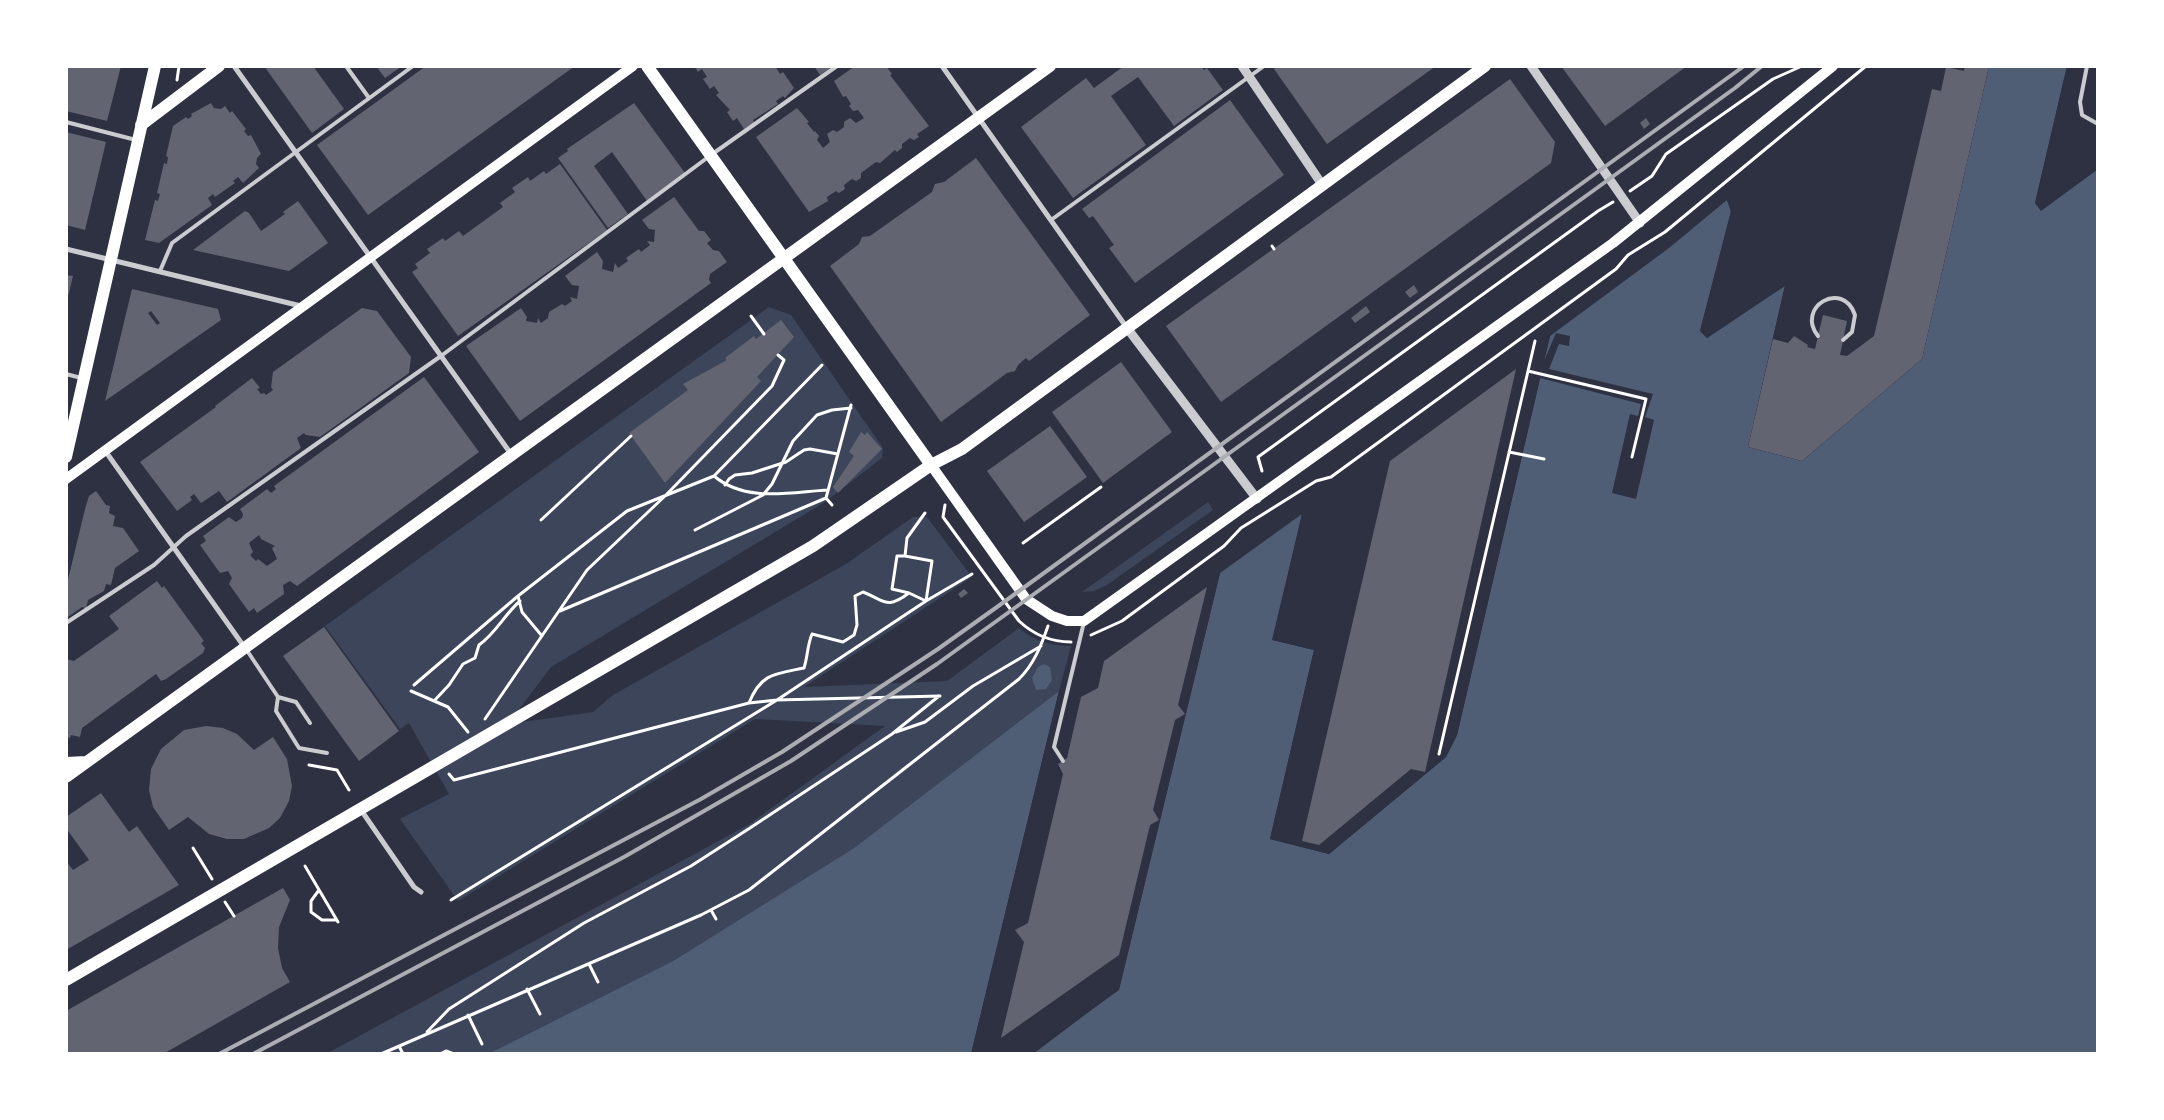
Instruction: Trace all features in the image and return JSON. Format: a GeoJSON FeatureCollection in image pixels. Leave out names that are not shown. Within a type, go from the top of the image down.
{"type":"FeatureCollection","features":[{"type":"Feature","properties":{"kind":"main road"},"geometry":{"type":"LineString","coordinates":[[66,457],[155,66]]}},
{"type":"Feature","properties":{"kind":"main road"},"geometry":{"type":"LineString","coordinates":[[141,125],[219,66]]}},
{"type":"Feature","properties":{"kind":"main road"},"geometry":{"type":"LineString","coordinates":[[66,479],[106,452],[633,66]]}},
{"type":"Feature","properties":{"kind":"main road"},"geometry":{"type":"LineString","coordinates":[[647,66],[1026,599],[1052,616],[1067,620],[1084,621],[1504,323],[1640,223],[1828,68]]}},
{"type":"Feature","properties":{"kind":"main road"},"geometry":{"type":"LineString","coordinates":[[66,777],[1050,66]]}},
{"type":"Feature","properties":{"kind":"main road"},"geometry":{"type":"LineString","coordinates":[[66,980],[813,546],[932,465],[962,449],[1485,66]]}},
{"type":"Feature","properties":{"kind":"main road"},"geometry":{"type":"LineString","coordinates":[[66,763],[86,762]]}},
{"type":"Feature","properties":{"kind":"street"},"geometry":{"type":"LineString","coordinates":[[234,66],[511,454]]}},
{"type":"Feature","properties":{"kind":"street"},"geometry":{"type":"LineString","coordinates":[[942,66],[1127,328],[1256,499]]}},
{"type":"Feature","properties":{"kind":"street"},"geometry":{"type":"LineString","coordinates":[[1242,66],[1323,186]]}},
{"type":"Feature","properties":{"kind":"street"},"geometry":{"type":"LineString","coordinates":[[1531,66],[1640,223]]}},
{"type":"Feature","properties":{"kind":"street"},"geometry":{"type":"LineString","coordinates":[[66,249],[304,307]]}},
{"type":"Feature","properties":{"kind":"street"},"geometry":{"type":"LineString","coordinates":[[106,452],[245,648]]}},
{"type":"Feature","properties":{"kind":"street"},"geometry":{"type":"LineString","coordinates":[[361,810],[414,887],[421,892]]}},
{"type":"Feature","properties":{"kind":"lane"},"geometry":{"type":"LineString","coordinates":[[346,66],[369,98]]}},
{"type":"Feature","properties":{"kind":"lane"},"geometry":{"type":"LineString","coordinates":[[160,272],[172,243],[413,66]]}},
{"type":"Feature","properties":{"kind":"lane"},"geometry":{"type":"LineString","coordinates":[[66,623],[154,564],[186,536],[441,356],[711,155],[837,66]]}},
{"type":"Feature","properties":{"kind":"lane"},"geometry":{"type":"LineString","coordinates":[[1050,220],[1264,66]]}},
{"type":"Feature","properties":{"kind":"lane"},"geometry":{"type":"LineString","coordinates":[[2087,66],[2080,102],[2082,115],[2098,124]]}},
{"type":"Feature","properties":{"kind":"lane"},"geometry":{"type":"LineString","coordinates":[[66,122],[138,140]]}},
{"type":"Feature","properties":{"kind":"lane"},"geometry":{"type":"LineString","coordinates":[[1818,336],[1812,322],[1814,311],[1825,300],[1836,298],[1848,304],[1855,316],[1852,332],[1843,340]]}},
{"type":"Feature","properties":{"kind":"lane"},"geometry":{"type":"LineString","coordinates":[[66,374],[84,378]]}},
{"type":"Feature","properties":{"kind":"lane"},"geometry":{"type":"LineString","coordinates":[[1063,761],[1054,747],[1084,621]]}},
{"type":"Feature","properties":{"kind":"lane"},"geometry":{"type":"LineString","coordinates":[[245,648],[278,697],[296,702],[310,723]]}},
{"type":"Feature","properties":{"kind":"lane"},"geometry":{"type":"LineString","coordinates":[[278,697],[276,711],[299,748],[327,753]]}},
{"type":"Feature","properties":{"kind":"path"},"geometry":{"type":"LineString","coordinates":[[176,87],[179,66]]}},
{"type":"Feature","properties":{"kind":"path"},"geometry":{"type":"LineString","coordinates":[[1632,190],[1652,176],[1666,154],[1773,79],[1802,66]]}},
{"type":"Feature","properties":{"kind":"path"},"geometry":{"type":"LineString","coordinates":[[948,488],[943,517],[1019,621],[1030,631],[1044,638],[1069,642],[1080,640],[1122,621],[1224,546],[1242,528],[1316,481],[1330,477],[1616,269],[1628,255],[1665,232],[1866,66]]}},
{"type":"Feature","properties":{"kind":"path"},"geometry":{"type":"LineString","coordinates":[[1262,471],[1258,458],[1598,211],[1608,206]]}},
{"type":"Feature","properties":{"kind":"path"},"geometry":{"type":"LineString","coordinates":[[751,316],[764,334]]}},
{"type":"Feature","properties":{"kind":"path"},"geometry":{"type":"LineString","coordinates":[[1439,754],[1535,341]]}},
{"type":"Feature","properties":{"kind":"path"},"geometry":{"type":"LineString","coordinates":[[503,692],[587,570],[666,495],[772,386],[784,360],[778,355]]}},
{"type":"Feature","properties":{"kind":"path"},"geometry":{"type":"LineString","coordinates":[[414,685],[518,596],[627,511],[714,476],[822,365]]}},
{"type":"Feature","properties":{"kind":"path"},"geometry":{"type":"LineString","coordinates":[[1528,371],[1646,399],[1632,457]]}},
{"type":"Feature","properties":{"kind":"path"},"geometry":{"type":"LineString","coordinates":[[695,530],[763,495],[772,484],[793,441],[817,415],[851,407],[826,498]]}},
{"type":"Feature","properties":{"kind":"path"},"geometry":{"type":"LineString","coordinates":[[541,520],[631,436]]}},
{"type":"Feature","properties":{"kind":"path"},"geometry":{"type":"LineString","coordinates":[[725,485],[729,478],[735,475],[752,473],[781,463],[810,449],[838,454]]}},
{"type":"Feature","properties":{"kind":"path"},"geometry":{"type":"LineString","coordinates":[[1510,452],[1544,459]]}},
{"type":"Feature","properties":{"kind":"path"},"geometry":{"type":"LineString","coordinates":[[714,476],[725,485],[737,490],[763,495],[828,490]]}},
{"type":"Feature","properties":{"kind":"path"},"geometry":{"type":"LineString","coordinates":[[1023,543],[1101,487]]}},
{"type":"Feature","properties":{"kind":"path"},"geometry":{"type":"LineString","coordinates":[[559,611],[826,498]]}},
{"type":"Feature","properties":{"kind":"path"},"geometry":{"type":"LineString","coordinates":[[826,498],[832,504]]}},
{"type":"Feature","properties":{"kind":"path"},"geometry":{"type":"LineString","coordinates":[[905,556],[906,538],[925,513]]}},
{"type":"Feature","properties":{"kind":"path"},"geometry":{"type":"LineString","coordinates":[[897,556],[932,561],[926,601],[892,589],[897,556]]}},
{"type":"Feature","properties":{"kind":"path"},"geometry":{"type":"LineString","coordinates":[[451,900],[777,700],[926,601],[972,574]]}},
{"type":"Feature","properties":{"kind":"path"},"geometry":{"type":"LineString","coordinates":[[749,703],[757,687],[767,677],[804,668],[807,658],[806,647],[812,634],[843,642],[854,635],[857,625],[855,596],[862,592],[884,604],[894,604],[909,594]]}},
{"type":"Feature","properties":{"kind":"path"},"geometry":{"type":"LineString","coordinates":[[518,596],[528,621],[542,636]]}},
{"type":"Feature","properties":{"kind":"path"},"geometry":{"type":"LineString","coordinates":[[434,701],[449,685],[463,664],[475,658],[480,644],[492,637],[510,610],[520,601]]}},
{"type":"Feature","properties":{"kind":"path"},"geometry":{"type":"LineString","coordinates":[[381,1054],[711,910],[749,890],[1012,686],[1028,671],[1044,638]]}},
{"type":"Feature","properties":{"kind":"path"},"geometry":{"type":"LineString","coordinates":[[892,734],[925,722],[973,686],[1041,646]]}},
{"type":"Feature","properties":{"kind":"path"},"geometry":{"type":"LineString","coordinates":[[411,691],[448,707],[473,736]]}},
{"type":"Feature","properties":{"kind":"path"},"geometry":{"type":"LineString","coordinates":[[426,1034],[449,1009],[584,923],[691,866],[892,734],[940,696],[777,700],[749,703],[485,773],[454,780],[450,776]]}},
{"type":"Feature","properties":{"kind":"path"},"geometry":{"type":"LineString","coordinates":[[309,765],[337,770],[349,790]]}},
{"type":"Feature","properties":{"kind":"path"},"geometry":{"type":"LineString","coordinates":[[305,866],[337,921],[322,920],[311,912],[311,901],[318,890]]}},
{"type":"Feature","properties":{"kind":"path"},"geometry":{"type":"LineString","coordinates":[[711,910],[716,919]]}},
{"type":"Feature","properties":{"kind":"path"},"geometry":{"type":"LineString","coordinates":[[588,964],[598,982]]}},
{"type":"Feature","properties":{"kind":"path"},"geometry":{"type":"LineString","coordinates":[[527,990],[540,1014]]}},
{"type":"Feature","properties":{"kind":"path"},"geometry":{"type":"LineString","coordinates":[[468,1015],[482,1044]]}},
{"type":"Feature","properties":{"kind":"path"},"geometry":{"type":"LineString","coordinates":[[399,1046],[403,1054]]}},
{"type":"Feature","properties":{"kind":"path"},"geometry":{"type":"LineString","coordinates":[[440,1054],[446,1051],[454,1054]]}},
{"type":"Feature","properties":{"kind":"shaded area"},"geometry":{"type":"Polygon","coordinates":[[[1989,66],[2067,66],[2035,203],[2041,210],[2098,169],[2098,1054],[1033,1054],[1119,989],[1220,573],[1302,514],[1273,640],[1314,650],[1270,839],[1329,854],[1446,757],[1457,735],[1550,336],[1669,248],[1727,200],[1731,211],[1700,331],[1707,338],[1785,285],[1748,447],[1802,461],[1922,359],[1989,66]]]}},
{"type":"Feature","properties":{"kind":"shaded area"},"geometry":{"type":"Polygon","coordinates":[[[769,307],[791,315],[883,448],[882,458],[825,502],[551,667],[508,724],[593,712],[613,695],[846,564],[913,517],[927,517],[972,577],[804,687],[947,681],[1019,628],[1044,642],[1071,646],[1059,691],[854,848],[673,961],[488,1054],[326,1054],[748,825],[885,726],[755,719],[458,901],[400,819],[449,794],[409,723],[400,729],[325,626],[769,307]]]}},
{"type":"Feature","properties":{"kind":"shaded area"},"geometry":{"type":"Polygon","coordinates":[[[1208,502],[1213,510],[1107,585],[1094,591],[1082,592],[1208,502]]]}},
{"type":"Feature","properties":{"kind":"shaded area"},"geometry":{"type":"Polygon","coordinates":[[[1044,664],[1050,667],[1052,680],[1046,689],[1036,690],[1032,678],[1038,667],[1044,664]]]}},
{"type":"Feature","properties":{"kind":"shaded area"},"geometry":{"type":"Polygon","coordinates":[[[1059,691],[971,1054],[488,1054],[673,961],[854,848],[1059,691]]]}},
{"type":"Feature","properties":{"kind":"pier"},"geometry":{"type":"Polygon","coordinates":[[[1986,66],[1989,66],[1922,359],[1802,461],[1748,447],[1785,286],[1707,338],[1700,331],[1731,212],[1727,200],[1729,199],[1734,212],[1703,330],[1707,335],[1784,283],[1788,285],[1751,445],[1920,358],[1986,66]]]}},
{"type":"Feature","properties":{"kind":"pier"},"geometry":{"type":"Polygon","coordinates":[[[2067,66],[2069,67],[2037,202],[2041,207],[2098,166],[2098,169],[2041,211],[2035,203],[2067,66]]]}},
{"type":"Feature","properties":{"kind":"pier"},"geometry":{"type":"Polygon","coordinates":[[[1556,333],[1570,336],[1569,346],[1559,344],[1549,369],[1653,394],[1645,417],[1654,420],[1636,499],[1612,493],[1630,414],[1638,416],[1641,404],[1540,378],[1457,735],[1446,757],[1329,854],[1270,839],[1314,650],[1272,640],[1302,514],[1304,513],[1275,639],[1315,648],[1316,650],[1273,837],[1329,851],[1444,755],[1455,734],[1547,338],[1550,336],[1544,361],[1556,333]]]}},
{"type":"Feature","properties":{"kind":"pier"},"geometry":{"type":"Polygon","coordinates":[[[1220,573],[1119,990],[1030,1054],[1116,988],[1217,575],[1220,573]]]}},
{"type":"Feature","properties":{"kind":"pier"},"geometry":{"type":"Polygon","coordinates":[[[1061,689],[974,1054],[971,1054],[1059,691],[1061,689]]]}},
{"type":"Feature","properties":{"kind":"building"},"geometry":{"type":"Polygon","coordinates":[[[66,66],[121,66],[107,121],[66,111],[66,66]]]}},
{"type":"Feature","properties":{"kind":"building"},"geometry":{"type":"Polygon","coordinates":[[[264,66],[313,66],[344,109],[312,133],[264,66]]]}},
{"type":"Feature","properties":{"kind":"building"},"geometry":{"type":"Polygon","coordinates":[[[376,66],[402,66],[385,78],[376,66]]]}},
{"type":"Feature","properties":{"kind":"building"},"geometry":{"type":"Polygon","coordinates":[[[426,66],[575,66],[368,215],[317,145],[426,66]]]}},
{"type":"Feature","properties":{"kind":"building"},"geometry":{"type":"Polygon","coordinates":[[[694,66],[775,66],[780,74],[783,72],[794,88],[785,98],[783,96],[776,101],[778,104],[753,120],[754,122],[744,129],[737,118],[733,121],[727,112],[730,110],[716,95],[719,93],[714,86],[710,89],[703,79],[707,77],[702,69],[698,72],[694,66]]]}},
{"type":"Feature","properties":{"kind":"building"},"geometry":{"type":"Polygon","coordinates":[[[814,66],[829,66],[830,68],[820,75],[814,66]]]}},
{"type":"Feature","properties":{"kind":"building"},"geometry":{"type":"Polygon","coordinates":[[[855,66],[886,66],[892,74],[890,75],[929,126],[917,134],[919,137],[914,140],[910,138],[902,144],[902,148],[897,152],[895,150],[880,163],[876,162],[861,173],[861,178],[856,181],[852,179],[844,185],[845,189],[839,193],[836,191],[827,197],[828,201],[809,212],[756,137],[797,108],[819,136],[817,140],[823,148],[830,142],[827,134],[833,130],[837,132],[844,127],[844,122],[850,118],[856,123],[864,118],[858,110],[853,111],[849,106],[851,104],[846,96],[843,97],[834,81],[855,66]]]}},
{"type":"Feature","properties":{"kind":"building"},"geometry":{"type":"Polygon","coordinates":[[[1124,66],[1201,66],[1204,70],[1207,68],[1223,90],[1174,126],[1138,77],[1111,96],[1146,145],[1073,198],[1021,127],[1086,78],[1094,88],[1124,66]]]}},
{"type":"Feature","properties":{"kind":"building"},"geometry":{"type":"Polygon","coordinates":[[[1277,66],[1436,66],[1327,144],[1274,69],[1277,66]]]}},
{"type":"Feature","properties":{"kind":"building"},"geometry":{"type":"Polygon","coordinates":[[[1561,66],[1687,66],[1605,126],[1561,66]]]}},
{"type":"Feature","properties":{"kind":"building"},"geometry":{"type":"Polygon","coordinates":[[[1965,66],[1989,66],[1922,359],[1802,461],[1748,447],[1773,339],[1788,343],[1794,336],[1808,345],[1807,347],[1815,349],[1823,315],[1847,321],[1840,355],[1847,356],[1874,336],[1932,89],[1941,91],[1946,67],[1964,71],[1965,66]]]}},
{"type":"Feature","properties":{"kind":"building"},"geometry":{"type":"Polygon","coordinates":[[[1510,79],[1555,142],[1551,163],[1221,402],[1166,326],[1510,79]]]}},
{"type":"Feature","properties":{"kind":"building"},"geometry":{"type":"Polygon","coordinates":[[[1230,100],[1284,175],[1135,283],[1109,248],[1114,245],[1093,216],[1089,218],[1082,209],[1230,100]]]}},
{"type":"Feature","properties":{"kind":"building"},"geometry":{"type":"Polygon","coordinates":[[[211,103],[214,108],[221,109],[225,106],[230,113],[232,111],[246,129],[244,131],[248,136],[251,135],[261,154],[257,158],[256,164],[259,168],[243,183],[238,177],[233,181],[235,183],[215,197],[213,194],[208,198],[212,205],[159,243],[145,240],[155,200],[158,201],[160,194],[157,193],[164,163],[167,164],[168,157],[166,156],[173,126],[186,117],[188,119],[192,116],[191,114],[211,103]]]}},
{"type":"Feature","properties":{"kind":"building"},"geometry":{"type":"Polygon","coordinates":[[[634,103],[685,173],[647,201],[612,152],[594,166],[628,214],[608,228],[558,158],[568,151],[567,149],[634,103]]]}},
{"type":"Feature","properties":{"kind":"building"},"geometry":{"type":"Polygon","coordinates":[[[1646,118],[1650,124],[1644,129],[1640,123],[1646,118]]]}},
{"type":"Feature","properties":{"kind":"building"},"geometry":{"type":"Polygon","coordinates":[[[66,132],[106,142],[85,230],[66,225],[66,132]]]}},
{"type":"Feature","properties":{"kind":"building"},"geometry":{"type":"Polygon","coordinates":[[[976,158],[1090,315],[1029,361],[1026,358],[1018,365],[1015,371],[1007,373],[941,422],[830,266],[859,244],[862,237],[870,236],[932,192],[935,184],[944,182],[976,158]]]}},
{"type":"Feature","properties":{"kind":"building"},"geometry":{"type":"Polygon","coordinates":[[[560,164],[607,230],[458,336],[412,272],[418,268],[415,264],[430,253],[427,249],[443,238],[445,241],[459,231],[463,236],[503,207],[500,203],[515,192],[512,188],[528,177],[530,181],[544,171],[546,174],[560,164]]]}},
{"type":"Feature","properties":{"kind":"building"},"geometry":{"type":"Polygon","coordinates":[[[674,197],[699,231],[704,231],[711,240],[707,243],[713,250],[719,251],[727,262],[710,274],[709,280],[711,283],[520,421],[466,346],[521,308],[527,317],[526,321],[537,323],[538,318],[541,323],[548,318],[549,312],[562,304],[565,306],[572,301],[570,297],[577,299],[579,286],[572,285],[565,276],[597,252],[603,261],[602,269],[613,272],[615,263],[618,268],[628,261],[626,258],[639,249],[641,252],[650,245],[647,241],[654,242],[655,230],[649,229],[642,220],[674,197]]]}},
{"type":"Feature","properties":{"kind":"building"},"geometry":{"type":"Polygon","coordinates":[[[298,201],[328,243],[289,271],[193,250],[245,211],[249,213],[261,231],[285,214],[283,212],[298,201]]]}},
{"type":"Feature","properties":{"kind":"building"},"geometry":{"type":"Polygon","coordinates":[[[66,275],[73,276],[67,301],[66,301],[66,275]]]}},
{"type":"Feature","properties":{"kind":"building"},"geometry":{"type":"Polygon","coordinates":[[[1414,285],[1418,292],[1410,298],[1405,292],[1414,285]]]}},
{"type":"Feature","properties":{"kind":"building"},"geometry":{"type":"Polygon","coordinates":[[[132,289],[218,309],[221,320],[105,401],[132,289]],[[151,311],[148,313],[157,325],[160,323],[151,311]]]}},
{"type":"Feature","properties":{"kind":"building"},"geometry":{"type":"Polygon","coordinates":[[[1366,306],[1370,312],[1355,323],[1351,318],[1366,306]]]}},
{"type":"Feature","properties":{"kind":"building"},"geometry":{"type":"Polygon","coordinates":[[[362,308],[377,311],[411,357],[409,373],[320,437],[304,433],[297,438],[301,448],[227,502],[219,491],[201,503],[194,494],[190,497],[192,500],[177,511],[140,462],[216,407],[252,378],[260,388],[257,389],[261,394],[264,393],[266,395],[273,390],[271,387],[273,372],[362,308]]]}},
{"type":"Feature","properties":{"kind":"building"},"geometry":{"type":"Polygon","coordinates":[[[781,320],[794,337],[757,377],[761,381],[665,483],[629,433],[688,390],[683,384],[727,360],[725,358],[754,336],[756,339],[781,320]]]}},
{"type":"Feature","properties":{"kind":"building"},"geometry":{"type":"Polygon","coordinates":[[[1121,362],[1172,432],[1103,483],[1052,412],[1121,362]]]}},
{"type":"Feature","properties":{"kind":"building"},"geometry":{"type":"Polygon","coordinates":[[[1516,369],[1425,772],[1411,769],[1319,845],[1302,841],[1390,461],[1516,369]]]}},
{"type":"Feature","properties":{"kind":"building"},"geometry":{"type":"Polygon","coordinates":[[[424,377],[479,452],[297,586],[290,581],[283,585],[284,594],[257,613],[254,608],[249,612],[229,584],[232,578],[228,571],[220,573],[200,545],[206,541],[203,536],[229,517],[236,522],[242,518],[243,514],[240,509],[267,489],[271,493],[276,489],[274,486],[424,377]],[[259,535],[249,543],[253,552],[250,555],[256,561],[258,559],[267,566],[277,559],[272,548],[275,546],[261,539],[259,535]]]}},
{"type":"Feature","properties":{"kind":"building"},"geometry":{"type":"Polygon","coordinates":[[[1050,426],[1087,477],[1024,522],[987,471],[1050,426]]]}},
{"type":"Feature","properties":{"kind":"building"},"geometry":{"type":"Polygon","coordinates":[[[861,432],[865,435],[867,432],[882,449],[838,493],[833,487],[854,456],[849,452],[861,432]]]}},
{"type":"Feature","properties":{"kind":"building"},"geometry":{"type":"Polygon","coordinates":[[[96,491],[106,505],[110,506],[109,513],[115,516],[113,526],[123,528],[139,551],[115,568],[111,585],[106,584],[104,591],[88,600],[86,608],[82,607],[68,617],[66,588],[89,496],[96,491]]]}},
{"type":"Feature","properties":{"kind":"building"},"geometry":{"type":"Polygon","coordinates":[[[157,581],[162,588],[164,586],[204,641],[201,643],[205,648],[203,653],[166,679],[161,681],[156,674],[82,728],[80,737],[71,735],[70,738],[66,737],[66,659],[74,661],[119,629],[109,616],[157,581]]]}},
{"type":"Feature","properties":{"kind":"building"},"geometry":{"type":"Polygon","coordinates":[[[1207,587],[1178,705],[1185,714],[1175,720],[1153,810],[1159,820],[1150,825],[1119,955],[1001,1038],[1024,942],[1015,930],[1028,923],[1063,774],[1058,764],[1067,758],[1081,697],[1098,688],[1104,661],[1207,587]]]}},
{"type":"Feature","properties":{"kind":"building"},"geometry":{"type":"Polygon","coordinates":[[[964,589],[968,593],[961,598],[958,594],[964,589]]]}},
{"type":"Feature","properties":{"kind":"building"},"geometry":{"type":"Polygon","coordinates":[[[324,627],[399,731],[359,761],[283,656],[324,627]]]}},
{"type":"Feature","properties":{"kind":"building"},"geometry":{"type":"Polygon","coordinates":[[[206,726],[223,728],[237,734],[254,750],[273,737],[287,759],[292,786],[289,801],[280,818],[269,828],[244,839],[227,839],[209,834],[188,817],[169,830],[153,807],[149,790],[151,769],[161,749],[184,730],[206,726]]]}},
{"type":"Feature","properties":{"kind":"building"},"geometry":{"type":"Polygon","coordinates":[[[101,793],[129,832],[137,826],[179,885],[66,950],[66,861],[73,870],[89,860],[66,828],[66,817],[101,793]]]}},
{"type":"Feature","properties":{"kind":"building"},"geometry":{"type":"Polygon","coordinates":[[[283,888],[290,900],[279,927],[278,948],[282,968],[290,982],[163,1054],[66,1054],[66,1011],[283,888]]]}},
{"type":"Feature","properties":{"kind":"railway"},"geometry":{"type":"LineString","coordinates":[[219,1054],[701,799],[782,752],[938,649],[997,607],[1744,66]]}},
{"type":"Feature","properties":{"kind":"railway"},"geometry":{"type":"LineString","coordinates":[[253,1054],[624,857],[791,761],[937,664],[1735,88],[1762,66]]}}]}
